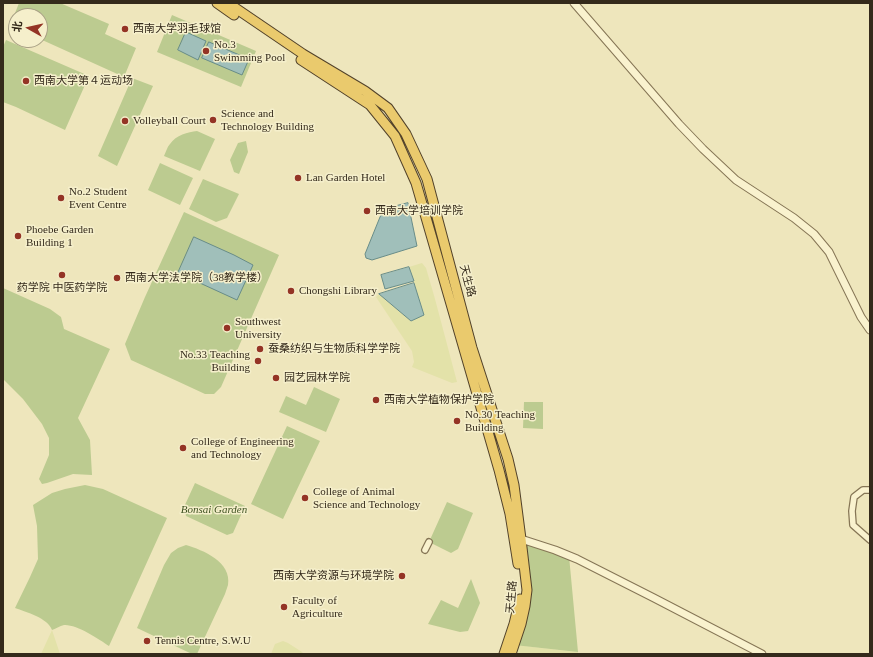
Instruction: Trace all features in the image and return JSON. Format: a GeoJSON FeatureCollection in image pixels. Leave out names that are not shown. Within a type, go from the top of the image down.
{"type":"FeatureCollection","features":[{"type":"Feature","properties":{"kind":"highway","name":"天生路"},"geometry":{"type":"LineString","coordinates":[[217,3],[370,105],[395,136],[416,183],[499,470],[511,522],[521,590],[514,624],[504,654]]}},
{"type":"Feature","properties":{"kind":"highway","name":"天生路"},"geometry":{"type":"LineString","coordinates":[[228,3],[303,54],[365,91],[388,108],[406,134],[427,178],[472,348],[508,459],[514,485],[527,590],[521,624],[511,654]]}},
{"type":"Feature","properties":{"kind":"street"},"geometry":{"type":"LineString","coordinates":[[574,3],[674,118],[736,180],[794,218],[814,234],[829,252],[861,316],[870,330]]}},
{"type":"Feature","properties":{"kind":"street"},"geometry":{"type":"LineString","coordinates":[[870,490],[863,490],[854,497],[852,511],[853,525],[870,540]]}},
{"type":"Feature","properties":{"kind":"street"},"geometry":{"type":"LineString","coordinates":[[521,539],[577,559],[761,654]]}},
{"type":"Feature","properties":{"kind":"street"},"geometry":{"type":"LineString","coordinates":[[425,550],[428,542]]}},
{"type":"Feature","properties":{"kind":"shaded area"},"geometry":{"type":"Polygon","coordinates":[[[422,263],[426,268],[457,382],[452,383],[412,367],[414,362],[412,351],[376,297],[379,294],[411,321],[424,314],[409,267],[422,263]]]}},
{"type":"Feature","properties":{"kind":"shaded area"},"geometry":{"type":"Polygon","coordinates":[[[52,630],[60,654],[41,654],[52,630]]]}},
{"type":"Feature","properties":{"kind":"shaded area"},"geometry":{"type":"Polygon","coordinates":[[[283,641],[304,654],[271,654],[275,644],[283,641]]]}},
{"type":"Feature","properties":{"kind":"shaded area"},"geometry":{"type":"Polygon","coordinates":[[[514,645],[578,652],[578,654],[511,654],[514,645]]]}},
{"type":"Feature","properties":{"kind":"green space"},"geometry":{"type":"Polygon","coordinates":[[[19,3],[60,3],[109,24],[105,34],[136,48],[124,77],[48,43],[48,8],[17,8],[19,3]]]}},
{"type":"Feature","properties":{"kind":"green space","name":"No.3 Swimming Pool"},"geometry":{"type":"Polygon","coordinates":[[[172,15],[256,51],[241,87],[157,52],[172,15]]]}},
{"type":"Feature","properties":{"kind":"green space"},"geometry":{"type":"Polygon","coordinates":[[[6,40],[8,41],[8,48],[24,48],[89,76],[65,130],[3,102],[3,47],[6,40]]]}},
{"type":"Feature","properties":{"kind":"green space","name":"Volleyball Court"},"geometry":{"type":"Polygon","coordinates":[[[132,78],[153,86],[117,166],[98,156],[132,78]]]}},
{"type":"Feature","properties":{"kind":"green space"},"geometry":{"type":"Polygon","coordinates":[[[197,131],[215,139],[200,171],[164,156],[167,148],[175,138],[186,133],[197,131]]]}},
{"type":"Feature","properties":{"kind":"green space"},"geometry":{"type":"Polygon","coordinates":[[[246,141],[248,152],[239,174],[234,172],[230,160],[238,143],[246,141]]]}},
{"type":"Feature","properties":{"kind":"green space"},"geometry":{"type":"Polygon","coordinates":[[[160,163],[193,178],[180,205],[148,190],[160,163]]]}},
{"type":"Feature","properties":{"kind":"green space"},"geometry":{"type":"Polygon","coordinates":[[[203,179],[239,194],[227,218],[216,222],[189,209],[203,179]]]}},
{"type":"Feature","properties":{"kind":"green space"},"geometry":{"type":"Polygon","coordinates":[[[184,212],[279,255],[221,387],[214,394],[205,394],[131,360],[125,344],[184,212]]]}},
{"type":"Feature","properties":{"kind":"green space"},"geometry":{"type":"Polygon","coordinates":[[[3,288],[50,309],[61,317],[64,329],[110,349],[78,418],[90,440],[92,475],[73,474],[42,484],[39,479],[49,455],[49,438],[42,424],[23,399],[3,379],[3,288]]]}},
{"type":"Feature","properties":{"kind":"green space"},"geometry":{"type":"Polygon","coordinates":[[[314,387],[340,399],[326,432],[279,412],[286,396],[306,405],[314,387]]]}},
{"type":"Feature","properties":{"kind":"green space"},"geometry":{"type":"Polygon","coordinates":[[[524,402],[543,402],[543,429],[523,428],[524,402]]]}},
{"type":"Feature","properties":{"kind":"green space"},"geometry":{"type":"Polygon","coordinates":[[[287,426],[320,441],[283,519],[251,504],[287,426]]]}},
{"type":"Feature","properties":{"kind":"green space","name":"Bonsai Garden"},"geometry":{"type":"Polygon","coordinates":[[[195,483],[245,506],[233,533],[227,535],[186,516],[184,507],[195,483]]]}},
{"type":"Feature","properties":{"kind":"green space"},"geometry":{"type":"Polygon","coordinates":[[[85,485],[103,489],[167,518],[109,646],[87,632],[69,625],[64,625],[52,630],[46,622],[41,619],[15,608],[38,559],[37,526],[33,505],[52,493],[85,485]]]}},
{"type":"Feature","properties":{"kind":"green space"},"geometry":{"type":"Polygon","coordinates":[[[447,502],[473,513],[458,549],[451,553],[429,542],[447,502]]]}},
{"type":"Feature","properties":{"kind":"green space"},"geometry":{"type":"Polygon","coordinates":[[[521,539],[569,556],[578,652],[514,645],[525,606],[521,539]]]}},
{"type":"Feature","properties":{"kind":"green space"},"geometry":{"type":"Polygon","coordinates":[[[186,545],[215,558],[226,570],[228,577],[228,585],[225,594],[197,654],[192,654],[137,628],[164,565],[171,553],[186,545]]]}},
{"type":"Feature","properties":{"kind":"green space"},"geometry":{"type":"Polygon","coordinates":[[[471,579],[480,603],[468,631],[460,632],[428,624],[441,600],[458,608],[471,579]]]}},
{"type":"Feature","properties":{"kind":"water"},"geometry":{"type":"Polygon","coordinates":[[[186,32],[206,41],[198,60],[178,50],[186,32]]]}},
{"type":"Feature","properties":{"kind":"water"},"geometry":{"type":"Polygon","coordinates":[[[209,42],[249,59],[242,75],[202,58],[209,42]]]}},
{"type":"Feature","properties":{"kind":"water"},"geometry":{"type":"Polygon","coordinates":[[[408,203],[417,246],[372,260],[366,258],[365,254],[380,217],[385,209],[408,203]]]}},
{"type":"Feature","properties":{"kind":"water"},"geometry":{"type":"Polygon","coordinates":[[[194,237],[253,265],[237,300],[178,273],[194,237]]]}},
{"type":"Feature","properties":{"kind":"water"},"geometry":{"type":"Polygon","coordinates":[[[409,267],[414,281],[385,289],[381,275],[409,267]]]}},
{"type":"Feature","properties":{"kind":"water"},"geometry":{"type":"Polygon","coordinates":[[[414,283],[424,315],[411,321],[379,294],[414,283]]]}},
{"type":"Feature","properties":{"kind":"place","name":"西南大学羽毛球馆"},"geometry":{"type":"Point","coordinates":[125,29]}},
{"type":"Feature","properties":{"kind":"place","name":"No.3 Swimming Pool"},"geometry":{"type":"Point","coordinates":[206,51]}},
{"type":"Feature","properties":{"kind":"place","name":"西南大学第４运动场"},"geometry":{"type":"Point","coordinates":[26,81]}},
{"type":"Feature","properties":{"kind":"place","name":"Science and Technology Building"},"geometry":{"type":"Point","coordinates":[213,120]}},
{"type":"Feature","properties":{"kind":"place","name":"Volleyball Court"},"geometry":{"type":"Point","coordinates":[125,121]}},
{"type":"Feature","properties":{"kind":"place","name":"Lan Garden Hotel"},"geometry":{"type":"Point","coordinates":[298,178]}},
{"type":"Feature","properties":{"kind":"place","name":"No.2 Student Event Centre"},"geometry":{"type":"Point","coordinates":[61,198]}},
{"type":"Feature","properties":{"kind":"place","name":"西南大学培训学院"},"geometry":{"type":"Point","coordinates":[367,211]}},
{"type":"Feature","properties":{"kind":"place","name":"Phoebe Garden Building 1"},"geometry":{"type":"Point","coordinates":[18,236]}},
{"type":"Feature","properties":{"kind":"place","name":"药学院 中医药学院"},"geometry":{"type":"Point","coordinates":[62,275]}},
{"type":"Feature","properties":{"kind":"place","name":"西南大学法学院（38教学楼）"},"geometry":{"type":"Point","coordinates":[117,278]}},
{"type":"Feature","properties":{"kind":"place","name":"Chongshi Library"},"geometry":{"type":"Point","coordinates":[291,291]}},
{"type":"Feature","properties":{"kind":"place","name":"Southwest University"},"geometry":{"type":"Point","coordinates":[227,328]}},
{"type":"Feature","properties":{"kind":"place","name":"蚕桑纺织与生物质科学学院"},"geometry":{"type":"Point","coordinates":[260,349]}},
{"type":"Feature","properties":{"kind":"place","name":"No.33 Teaching Building"},"geometry":{"type":"Point","coordinates":[258,361]}},
{"type":"Feature","properties":{"kind":"place","name":"园艺园林学院"},"geometry":{"type":"Point","coordinates":[276,378]}},
{"type":"Feature","properties":{"kind":"place","name":"西南大学植物保护学院"},"geometry":{"type":"Point","coordinates":[376,400]}},
{"type":"Feature","properties":{"kind":"place","name":"No.30 Teaching Building"},"geometry":{"type":"Point","coordinates":[457,421]}},
{"type":"Feature","properties":{"kind":"place","name":"College of Engineering and Technology"},"geometry":{"type":"Point","coordinates":[183,448]}},
{"type":"Feature","properties":{"kind":"place","name":"College of Animal Science and Technology"},"geometry":{"type":"Point","coordinates":[305,498]}},
{"type":"Feature","properties":{"kind":"place","name":"西南大学资源与环境学院"},"geometry":{"type":"Point","coordinates":[402,576]}},
{"type":"Feature","properties":{"kind":"place","name":"Faculty of Agriculture"},"geometry":{"type":"Point","coordinates":[284,607]}},
{"type":"Feature","properties":{"kind":"place","name":"Tennis Centre, S.W.U"},"geometry":{"type":"Point","coordinates":[147,641]}}]}
